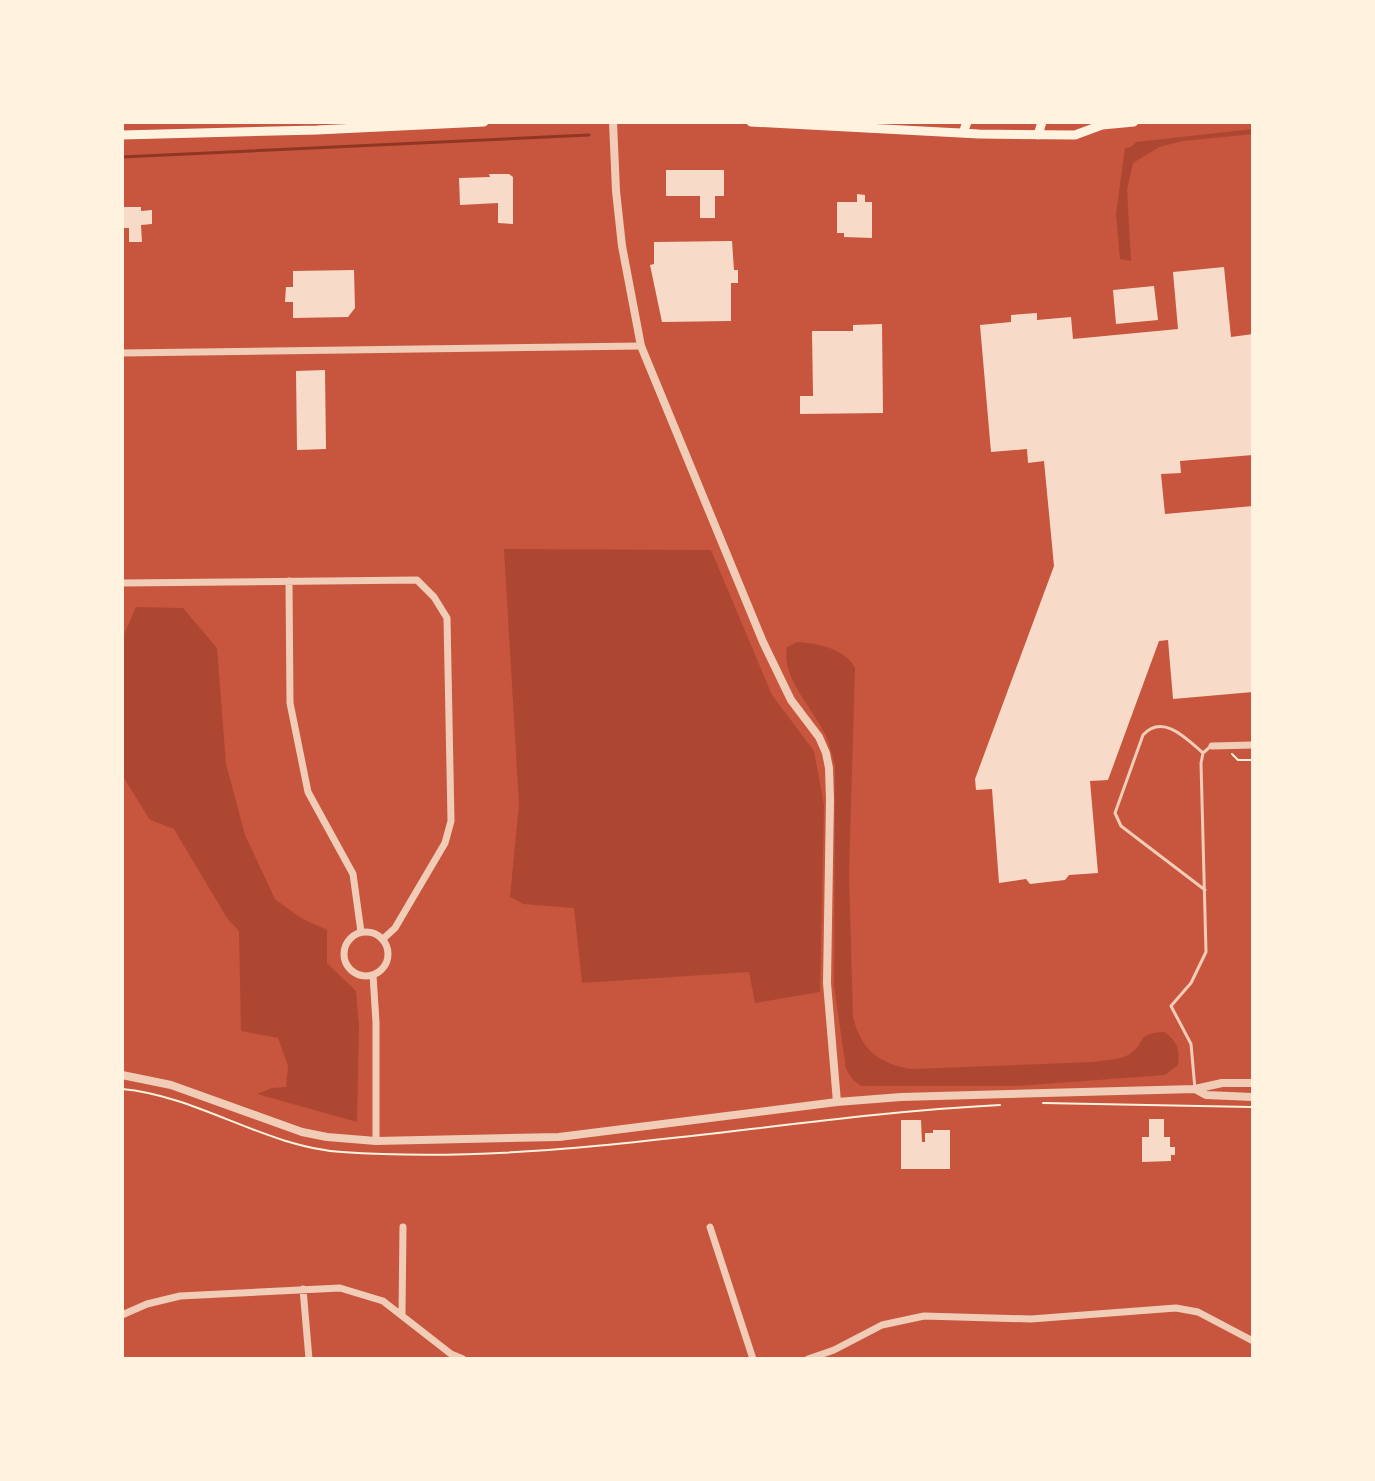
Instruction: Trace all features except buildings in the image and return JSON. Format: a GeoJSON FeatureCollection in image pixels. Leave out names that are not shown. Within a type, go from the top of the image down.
{"type":"FeatureCollection","features":[{"type":"Feature","properties":{"kind":"main road"},"geometry":{"type":"LineString","coordinates":[[122,135],[484,122]]}},
{"type":"Feature","properties":{"kind":"main road"},"geometry":{"type":"LineString","coordinates":[[751,122],[1012,135],[1080,135],[1102,124]]}},
{"type":"Feature","properties":{"kind":"main road"},"geometry":{"type":"LineString","coordinates":[[963,133],[967,122]]}},
{"type":"Feature","properties":{"kind":"main road"},"geometry":{"type":"LineString","coordinates":[[1012,122],[1012,135]]}},
{"type":"Feature","properties":{"kind":"main road"},"geometry":{"type":"LineString","coordinates":[[1038,135],[1042,122]]}},
{"type":"Feature","properties":{"kind":"main road"},"geometry":{"type":"LineString","coordinates":[[1091,122],[1134,122]]}},
{"type":"Feature","properties":{"kind":"street"},"geometry":{"type":"LineString","coordinates":[[613,122],[622,246],[641,346],[768,653],[791,700],[819,737],[826,753],[830,779],[827,983],[837,1102]]}},
{"type":"Feature","properties":{"kind":"street"},"geometry":{"type":"LineString","coordinates":[[122,353],[641,346]]}},
{"type":"Feature","properties":{"kind":"street"},"geometry":{"type":"LineString","coordinates":[[122,583],[417,580],[434,597],[447,618],[451,821],[445,843],[395,928],[383,939]]}},
{"type":"Feature","properties":{"kind":"street"},"geometry":{"type":"LineString","coordinates":[[289,581],[290,703],[308,792],[353,874],[361,932]]}},
{"type":"Feature","properties":{"kind":"street"},"geometry":{"type":"LineString","coordinates":[[1212,746],[1253,745]]}},
{"type":"Feature","properties":{"kind":"street"},"geometry":{"type":"LineString","coordinates":[[361,932],[374,933],[383,939],[388,958],[380,971],[373,975],[359,975],[352,971],[345,959],[347,944],[361,932]]}},
{"type":"Feature","properties":{"kind":"street"},"geometry":{"type":"LineString","coordinates":[[373,975],[376,1141]]}},
{"type":"Feature","properties":{"kind":"street"},"geometry":{"type":"LineString","coordinates":[[122,1075],[171,1085],[302,1132],[376,1141],[559,1137],[837,1102],[901,1097],[1195,1089],[1222,1083],[1253,1083]]}},
{"type":"Feature","properties":{"kind":"street"},"geometry":{"type":"LineString","coordinates":[[1195,1089],[1206,1095],[1253,1097]]}},
{"type":"Feature","properties":{"kind":"street"},"geometry":{"type":"LineString","coordinates":[[402,1314],[403,1227]]}},
{"type":"Feature","properties":{"kind":"street"},"geometry":{"type":"LineString","coordinates":[[710,1227],[753,1359]]}},
{"type":"Feature","properties":{"kind":"street"},"geometry":{"type":"LineString","coordinates":[[122,1315],[147,1304],[180,1296],[329,1287],[355,1291],[383,1301],[451,1354],[463,1359]]}},
{"type":"Feature","properties":{"kind":"street"},"geometry":{"type":"LineString","coordinates":[[303,1289],[309,1359]]}},
{"type":"Feature","properties":{"kind":"street"},"geometry":{"type":"LineString","coordinates":[[808,1359],[834,1350],[882,1325],[924,1316],[1031,1319],[1176,1308],[1207,1316],[1253,1341]]}},
{"type":"Feature","properties":{"kind":"lane"},"geometry":{"type":"LineString","coordinates":[[1203,753],[1170,727],[1148,729],[1143,735],[1115,813],[1121,826],[1205,890]]}},
{"type":"Feature","properties":{"kind":"lane"},"geometry":{"type":"LineString","coordinates":[[1195,1089],[1191,1044],[1171,1006],[1191,983],[1206,952],[1201,763],[1203,753],[1212,746]]}},
{"type":"Feature","properties":{"kind":"path"},"geometry":{"type":"LineString","coordinates":[[1232,745],[1235,759],[1253,760]]}},
{"type":"Feature","properties":{"kind":"shaded area"},"geometry":{"type":"Polygon","coordinates":[[[1253,129],[1253,134],[1183,141],[1159,147],[1133,163],[1127,189],[1131,261],[1120,259],[1116,214],[1125,148],[1136,142],[1253,129]]]}},
{"type":"Feature","properties":{"kind":"shaded area"},"geometry":{"type":"Polygon","coordinates":[[[504,549],[711,550],[772,695],[814,751],[824,805],[820,992],[755,1003],[749,972],[582,983],[574,908],[523,904],[510,897],[519,804],[504,549]]]}},
{"type":"Feature","properties":{"kind":"shaded area"},"geometry":{"type":"Polygon","coordinates":[[[136,607],[183,608],[217,648],[226,764],[245,835],[275,899],[301,918],[327,930],[327,963],[356,991],[359,1026],[357,1122],[257,1094],[286,1087],[288,1066],[278,1038],[241,1031],[239,931],[227,918],[174,829],[150,820],[122,775],[122,639],[136,607]]]}},
{"type":"Feature","properties":{"kind":"shaded area"},"geometry":{"type":"Polygon","coordinates":[[[797,642],[838,652],[855,668],[849,873],[853,1017],[866,1047],[881,1059],[912,1069],[1093,1062],[1126,1056],[1145,1036],[1165,1032],[1177,1047],[1178,1065],[1165,1075],[1017,1086],[861,1086],[852,1079],[846,1069],[834,986],[835,766],[825,734],[789,670],[787,647],[797,642]]]}},
{"type":"Feature","properties":{"kind":"waterway"},"geometry":{"type":"LineString","coordinates":[[122,157],[589,135]]}}]}
